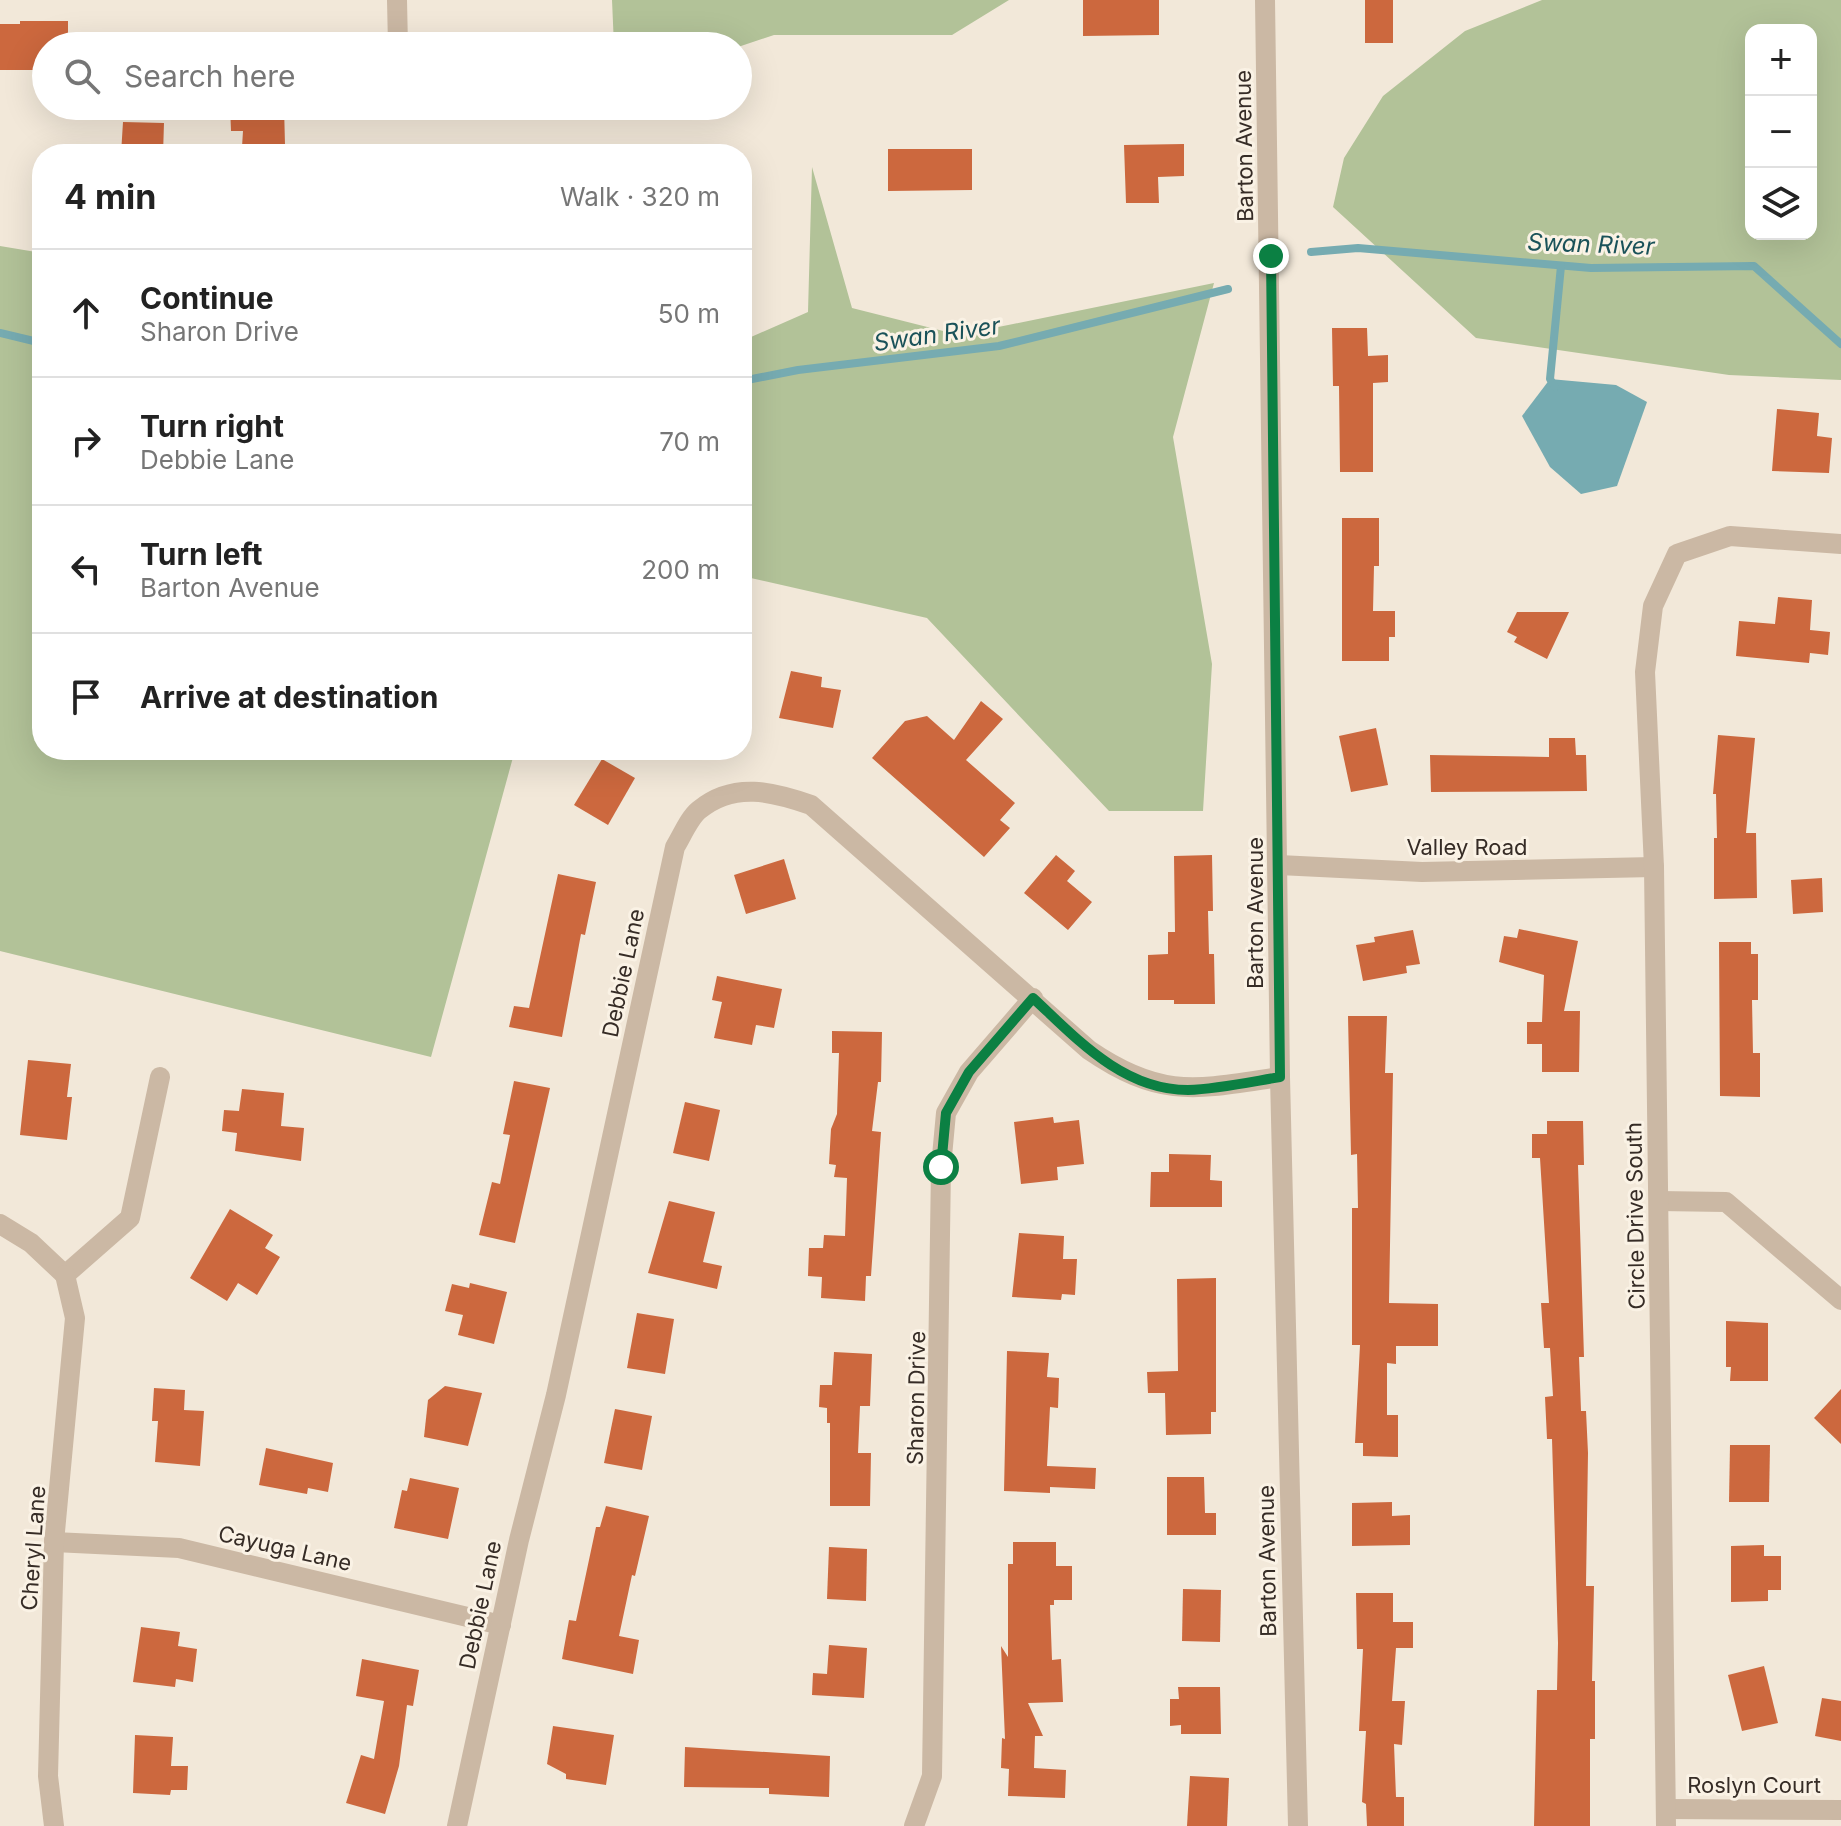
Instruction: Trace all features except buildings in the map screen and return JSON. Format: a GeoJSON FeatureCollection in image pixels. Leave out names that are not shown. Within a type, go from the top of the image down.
{"type":"FeatureCollection","features":[{"type":"Feature","properties":{"kind":"street"},"geometry":{"type":"LineString","coordinates":[[397,0],[398,32]]}},
{"type":"Feature","properties":{"kind":"street","name":"Barton Avenue"},"geometry":{"type":"LineString","coordinates":[[1265,0],[1280,1077],[1298,1826]]}},
{"type":"Feature","properties":{"kind":"street","name":"Circle Drive South"},"geometry":{"type":"LineString","coordinates":[[1666,1817],[1654,867],[1645,672],[1653,606],[1677,554],[1730,536],[1841,544]]}},
{"type":"Feature","properties":{"kind":"street","name":"Debbie Lane"},"geometry":{"type":"LineString","coordinates":[[460,1825],[501,1625],[556,1395],[675,847],[697,811],[731,792],[770,791],[811,805],[1089,1050],[1120,1071],[1156,1085],[1187,1090],[1280,1077]]}},
{"type":"Feature","properties":{"kind":"street","name":"Valley Road"},"geometry":{"type":"LineString","coordinates":[[1279,865],[1422,872],[1654,867]]}},
{"type":"Feature","properties":{"kind":"street","name":"Sharon Drive"},"geometry":{"type":"LineString","coordinates":[[914,1826],[932,1776],[941,1167],[946,1113],[969,1072],[1033,998]]}},
{"type":"Feature","properties":{"kind":"street"},"geometry":{"type":"LineString","coordinates":[[0,1224],[31,1243],[65,1275],[130,1218],[160,1077]]}},
{"type":"Feature","properties":{"kind":"street"},"geometry":{"type":"LineString","coordinates":[[1659,1201],[1726,1202],[1841,1300]]}},
{"type":"Feature","properties":{"kind":"street","name":"Cheryl Lane"},"geometry":{"type":"LineString","coordinates":[[54,1826],[48,1776],[54,1542],[75,1318],[65,1275]]}},
{"type":"Feature","properties":{"kind":"street","name":"Cayuga Lane"},"geometry":{"type":"LineString","coordinates":[[54,1542],[179,1548],[501,1625]]}},
{"type":"Feature","properties":{"kind":"street","name":"Roslyn Court"},"geometry":{"type":"LineString","coordinates":[[1666,1817],[1841,1810]]}},
{"type":"Feature","properties":{"kind":"green space"},"geometry":{"type":"Polygon","coordinates":[[[612,0],[1009,0],[952,35],[774,35],[752,42],[752,32],[613,32],[612,0]]]}},
{"type":"Feature","properties":{"kind":"green space"},"geometry":{"type":"Polygon","coordinates":[[[1542,0],[1841,0],[1841,380],[1729,375],[1476,338],[1333,207],[1344,158],[1383,96],[1465,31],[1542,0]]]}},
{"type":"Feature","properties":{"kind":"green space"},"geometry":{"type":"Polygon","coordinates":[[[812,167],[852,308],[959,335],[1214,283],[1173,437],[1212,664],[1203,811],[1109,811],[927,618],[752,578],[752,337],[808,312],[812,167]]]}},
{"type":"Feature","properties":{"kind":"green space"},"geometry":{"type":"Polygon","coordinates":[[[0,246],[32,251],[32,760],[512,760],[431,1057],[0,951],[0,246]]]}},
{"type":"Feature","properties":{"kind":"water"},"geometry":{"type":"Polygon","coordinates":[[[1550,379],[1616,385],[1647,402],[1617,486],[1581,494],[1550,467],[1522,416],[1550,379]]]}},
{"type":"Feature","properties":{"kind":"waterway","name":"Swan River"},"geometry":{"type":"LineString","coordinates":[[1311,252],[1358,248],[1591,268],[1754,266],[1841,344]]}},
{"type":"Feature","properties":{"kind":"waterway"},"geometry":{"type":"LineString","coordinates":[[1555,387],[1550,379],[1561,266]]}},
{"type":"Feature","properties":{"kind":"waterway","name":"Swan River"},"geometry":{"type":"LineString","coordinates":[[752,379],[798,370],[999,346],[1228,289]]}},
{"type":"Feature","properties":{"kind":"waterway","name":"Swan River"},"geometry":{"type":"LineString","coordinates":[[0,333],[32,341]]}},
{"type":"Feature","properties":{"kind":"route"},"geometry":{"type":"LineString","coordinates":[[941,1167],[946,1113],[969,1072],[1033,998],[1089,1050],[1120,1071],[1156,1085],[1187,1090],[1280,1077],[1271,256]]}}]}
